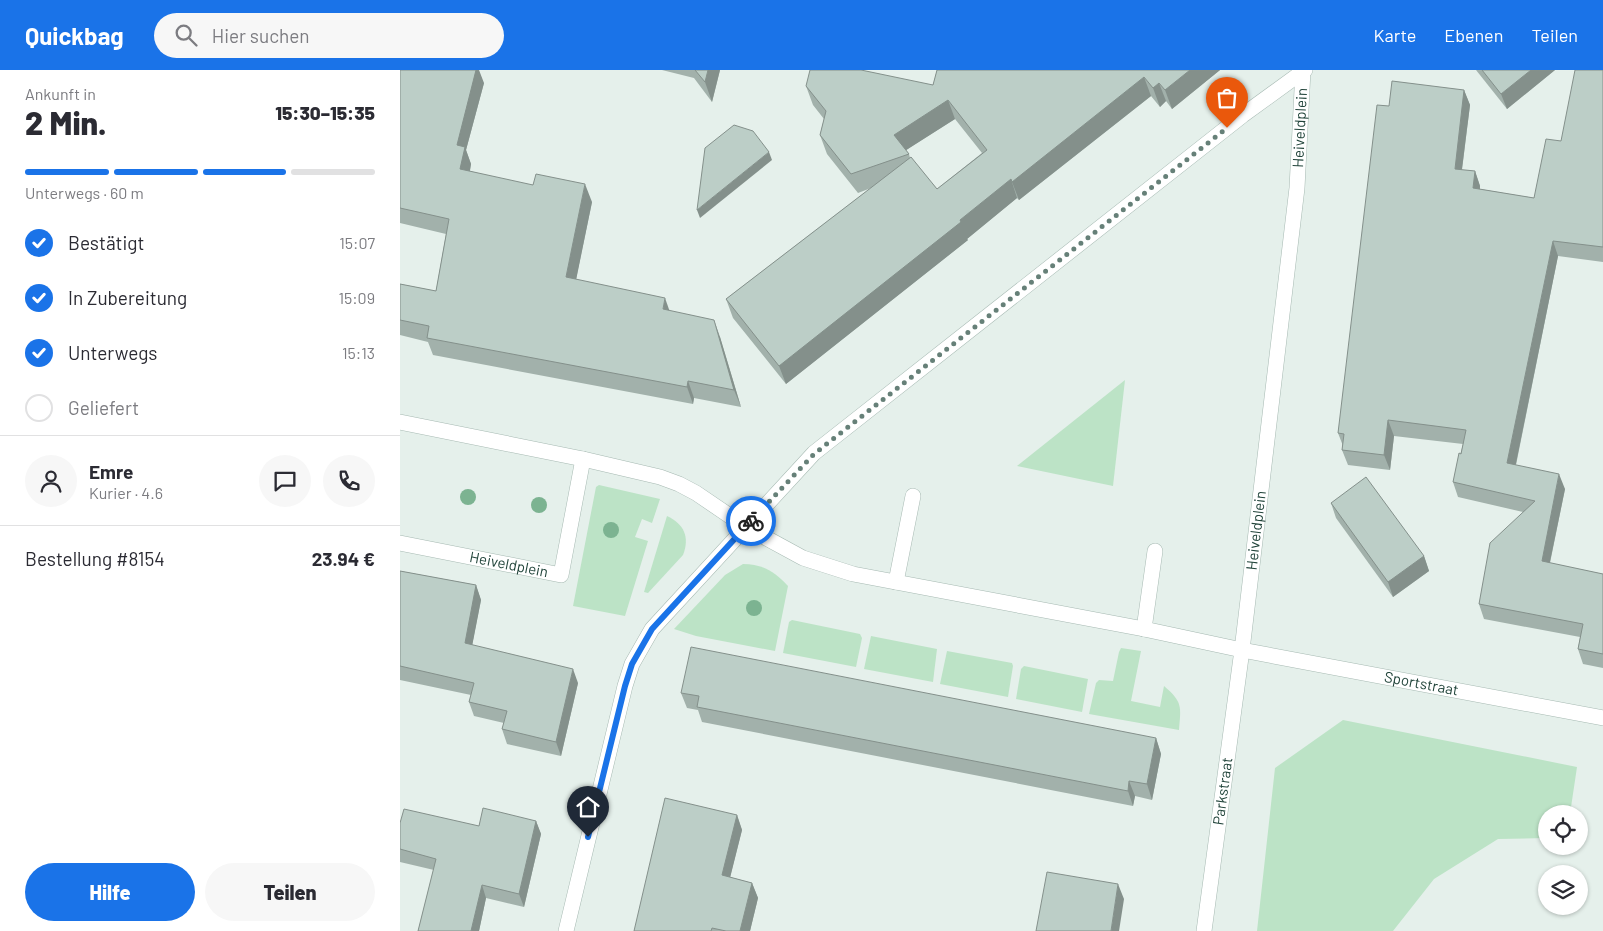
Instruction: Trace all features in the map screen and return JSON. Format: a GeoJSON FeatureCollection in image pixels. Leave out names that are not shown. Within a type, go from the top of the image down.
{"type":"FeatureCollection","features":[{"type":"Feature","properties":{"kind":"street","name":"Heiveldplein"},"geometry":{"type":"LineString","coordinates":[[566,931],[625,686],[632,664],[652,629],[814,454],[1243,116],[1304,71]]}},
{"type":"Feature","properties":{"kind":"street","name":"Heiveldplein"},"geometry":{"type":"LineString","coordinates":[[1242,650],[1298,188],[1304,71]]}},
{"type":"Feature","properties":{"kind":"street"},"geometry":{"type":"LineString","coordinates":[[400,422],[583,459],[660,477],[679,484],[746,526],[803,558],[853,574],[1242,650]]}},
{"type":"Feature","properties":{"kind":"street","name":"Heiveldplein"},"geometry":{"type":"LineString","coordinates":[[400,543],[562,575],[583,459]]}},
{"type":"Feature","properties":{"kind":"street"},"geometry":{"type":"LineString","coordinates":[[896,582],[913,496]]}},
{"type":"Feature","properties":{"kind":"street"},"geometry":{"type":"LineString","coordinates":[[1144,630],[1155,551]]}},
{"type":"Feature","properties":{"kind":"street","name":"Sportstraat"},"geometry":{"type":"LineString","coordinates":[[1242,650],[1603,718]]}},
{"type":"Feature","properties":{"kind":"street","name":"Parkstraat"},"geometry":{"type":"LineString","coordinates":[[1204,931],[1242,650]]}},
{"type":"Feature","properties":{"kind":"green space"},"geometry":{"type":"Polygon","coordinates":[[[1125,380],[1113,486],[1017,466],[1125,380]]]}},
{"type":"Feature","properties":{"kind":"green space"},"geometry":{"type":"Polygon","coordinates":[[[599,485],[660,499],[652,523],[642,519],[635,537],[648,541],[625,616],[573,606],[596,487],[599,485]]]}},
{"type":"Feature","properties":{"kind":"green space"},"geometry":{"type":"Polygon","coordinates":[[[667,516],[678,523],[684,532],[686,542],[683,555],[648,593],[644,592],[667,516]]]}},
{"type":"Feature","properties":{"kind":"green space"},"geometry":{"type":"Polygon","coordinates":[[[743,564],[763,567],[788,586],[775,651],[696,636],[674,629],[725,575],[743,564]]]}},
{"type":"Feature","properties":{"kind":"green space"},"geometry":{"type":"Polygon","coordinates":[[[792,620],[860,634],[862,638],[856,667],[783,653],[789,622],[792,620]]]}},
{"type":"Feature","properties":{"kind":"green space"},"geometry":{"type":"Polygon","coordinates":[[[871,636],[937,649],[933,682],[864,669],[871,636]]]}},
{"type":"Feature","properties":{"kind":"green space"},"geometry":{"type":"Polygon","coordinates":[[[1121,648],[1141,651],[1131,701],[1160,707],[1164,686],[1178,701],[1180,710],[1179,730],[1089,714],[1096,683],[1099,680],[1113,681],[1121,648]]]}},
{"type":"Feature","properties":{"kind":"green space"},"geometry":{"type":"Polygon","coordinates":[[[947,651],[1012,663],[1008,697],[940,684],[947,651]]]}},
{"type":"Feature","properties":{"kind":"green space"},"geometry":{"type":"Polygon","coordinates":[[[1024,666],[1088,679],[1082,712],[1016,699],[1021,669],[1024,666]]]}},
{"type":"Feature","properties":{"kind":"green space"},"geometry":{"type":"Polygon","coordinates":[[[1343,720],[1577,767],[1571,805],[1538,805],[1538,838],[1498,839],[1434,879],[1393,931],[1257,931],[1275,768],[1343,720]]]}},
{"type":"Feature","properties":{"kind":"building"},"geometry":{"type":"Polygon","coordinates":[[[400,70],[476,70],[457,145],[465,147],[460,169],[533,185],[536,174],[585,184],[566,277],[665,298],[663,309],[714,320],[734,390],[688,381],[687,387],[427,338],[429,326],[400,320],[400,284],[436,291],[449,219],[400,208],[400,70]]]}},
{"type":"Feature","properties":{"kind":"building"},"geometry":{"type":"Polygon","coordinates":[[[695,70],[708,70],[705,82],[695,70]]]}},
{"type":"Feature","properties":{"kind":"building"},"geometry":{"type":"Polygon","coordinates":[[[810,70],[861,70],[933,85],[937,70],[1190,70],[1165,90],[1159,83],[1153,88],[1144,77],[1012,182],[1011,179],[960,220],[961,222],[779,366],[726,299],[911,157],[937,189],[987,150],[948,100],[894,135],[909,154],[851,174],[820,135],[826,111],[806,86],[810,70]]]}},
{"type":"Feature","properties":{"kind":"building"},"geometry":{"type":"Polygon","coordinates":[[[1482,70],[1531,70],[1501,94],[1482,70]]]}},
{"type":"Feature","properties":{"kind":"building"},"geometry":{"type":"Polygon","coordinates":[[[1575,70],[1603,70],[1603,247],[1553,241],[1507,463],[1559,474],[1542,561],[1603,574],[1603,654],[1578,649],[1583,624],[1479,604],[1490,543],[1535,501],[1453,482],[1466,430],[1388,420],[1384,455],[1342,450],[1344,434],[1338,433],[1377,105],[1389,106],[1392,81],[1464,90],[1455,169],[1475,171],[1473,188],[1534,198],[1546,139],[1561,141],[1575,70]]]}},
{"type":"Feature","properties":{"kind":"building"},"geometry":{"type":"Polygon","coordinates":[[[734,125],[753,131],[769,152],[697,210],[705,148],[734,125]]]}},
{"type":"Feature","properties":{"kind":"building"},"geometry":{"type":"Polygon","coordinates":[[[1366,477],[1424,556],[1388,582],[1331,503],[1366,477]]]}},
{"type":"Feature","properties":{"kind":"building"},"geometry":{"type":"Polygon","coordinates":[[[400,571],[476,585],[465,643],[573,669],[556,742],[502,729],[507,711],[469,702],[474,683],[400,666],[400,571]]]}},
{"type":"Feature","properties":{"kind":"building"},"geometry":{"type":"Polygon","coordinates":[[[691,647],[1156,738],[1147,784],[1129,781],[1128,791],[697,707],[699,696],[681,693],[691,647]]]}},
{"type":"Feature","properties":{"kind":"building"},"geometry":{"type":"Polygon","coordinates":[[[665,798],[737,815],[722,875],[752,883],[740,931],[712,928],[711,931],[634,931],[665,798]]]}},
{"type":"Feature","properties":{"kind":"building"},"geometry":{"type":"Polygon","coordinates":[[[483,808],[536,821],[519,894],[482,885],[471,931],[418,931],[436,859],[400,849],[400,823],[404,809],[479,826],[483,808]]]}},
{"type":"Feature","properties":{"kind":"building"},"geometry":{"type":"Polygon","coordinates":[[[1047,872],[1118,884],[1111,931],[1036,931],[1047,872]]]}},
{"type":"Feature","properties":{"kind":"way so far"},"geometry":{"type":"LineString","coordinates":[[751,521],[814,454],[1227,128]]}},
{"type":"Feature","properties":{"kind":"route"},"geometry":{"type":"LineString","coordinates":[[588,837],[632,664],[652,629],[751,521]]}}]}
